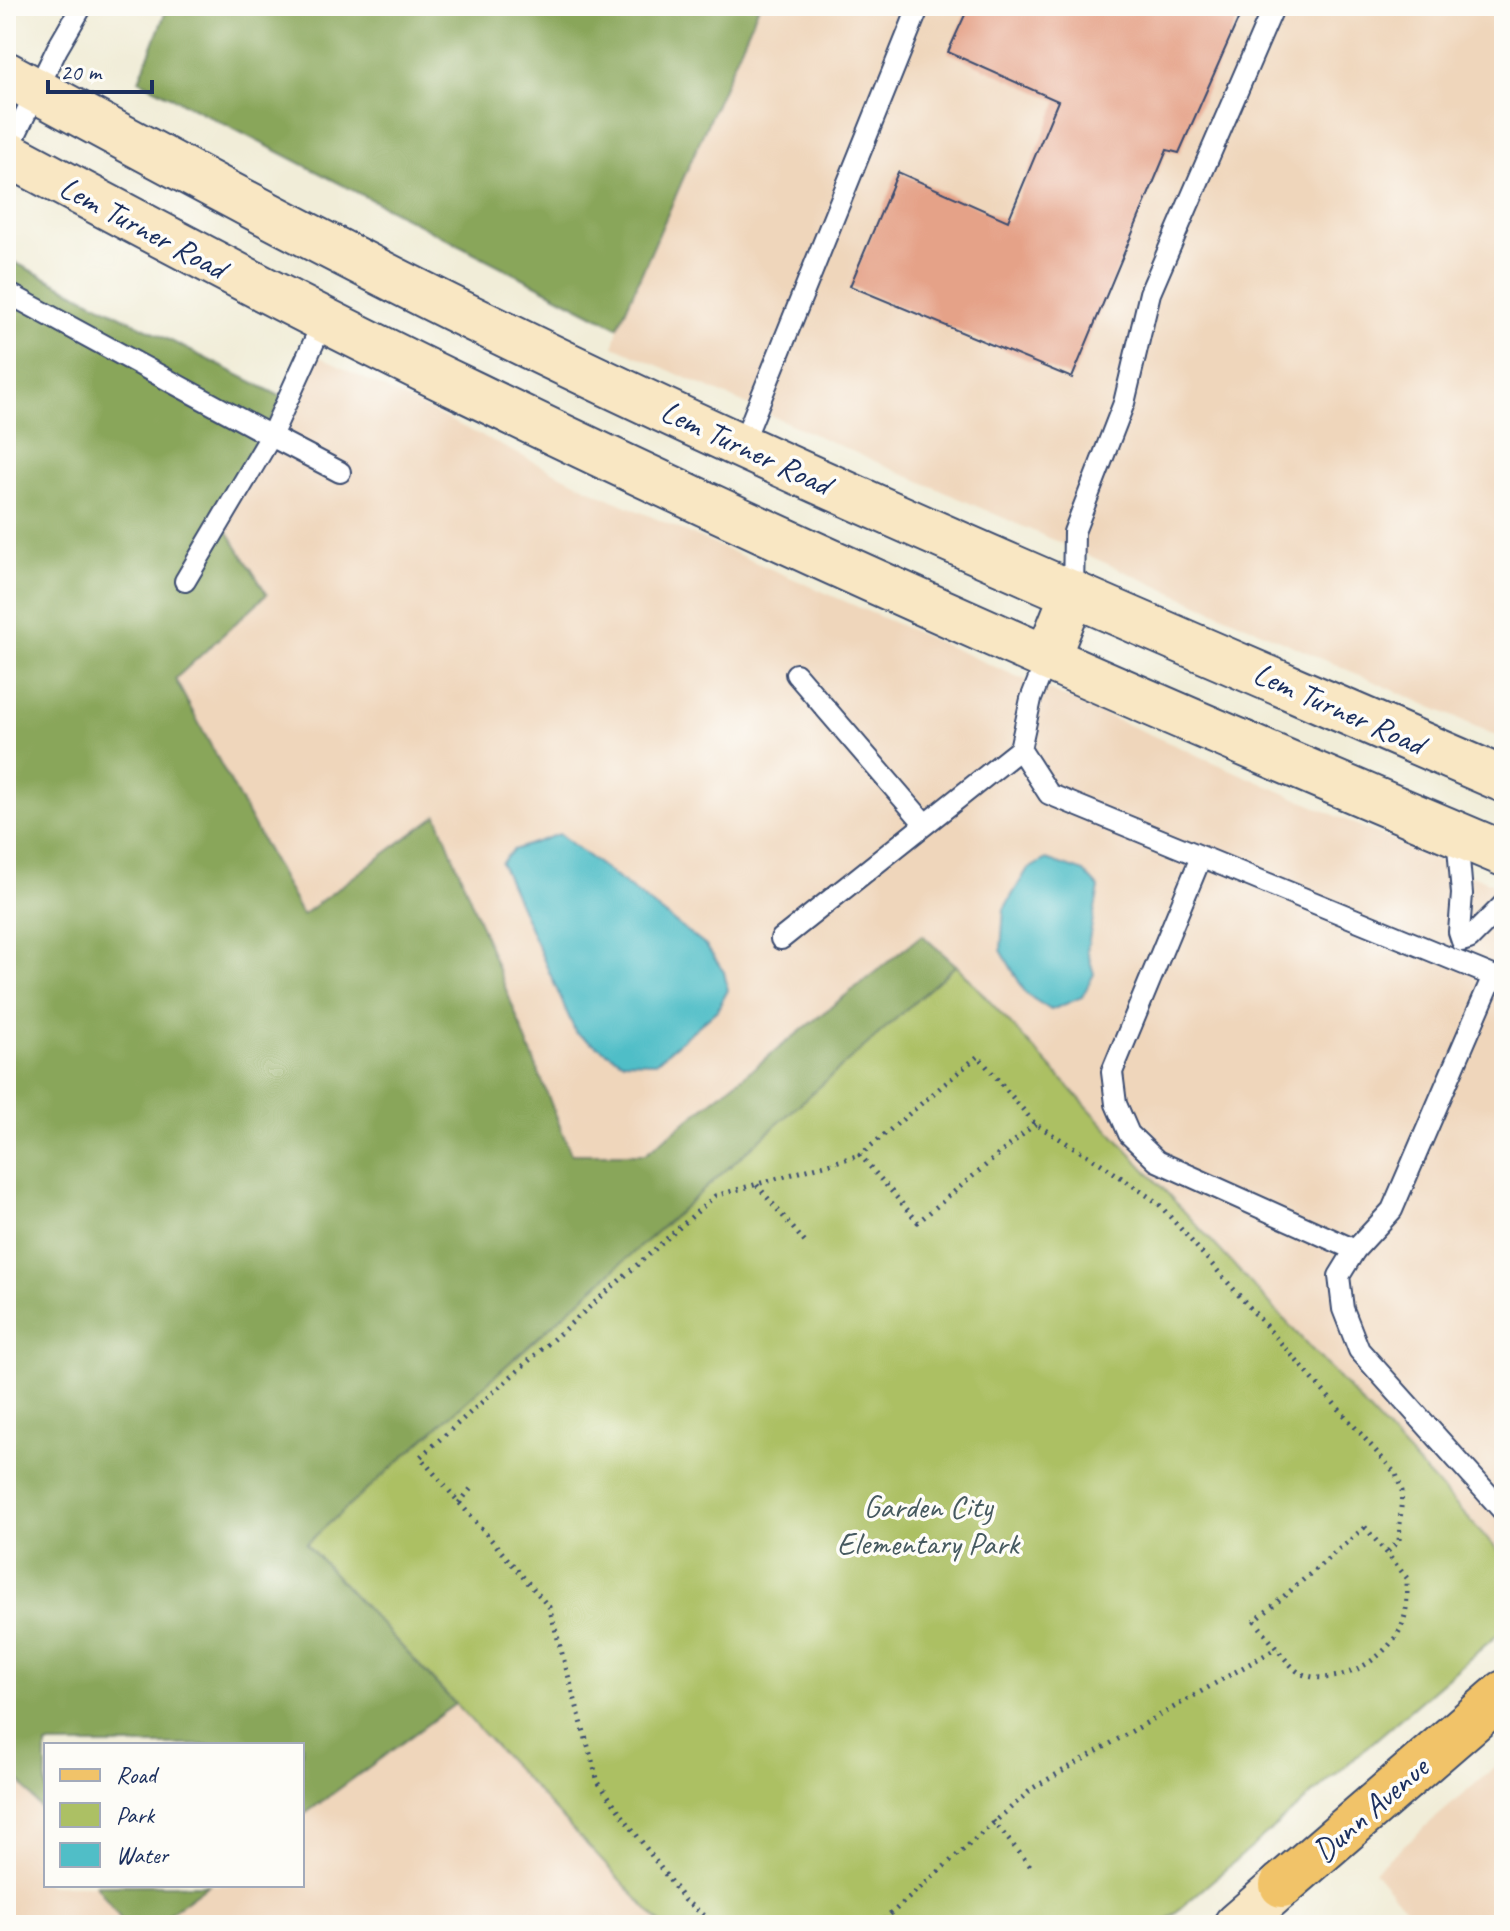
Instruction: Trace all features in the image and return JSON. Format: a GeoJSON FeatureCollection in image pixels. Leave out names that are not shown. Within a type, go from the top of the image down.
{"type":"FeatureCollection","features":[{"type":"Feature","properties":{"kind":"main road","name":"Lem Turner Road"},"geometry":{"type":"LineString","coordinates":[[22,83],[297,231],[503,333],[853,497],[1504,780]]}},
{"type":"Feature","properties":{"kind":"main road","name":"Lem Turner Road"},"geometry":{"type":"LineString","coordinates":[[6,154],[324,320],[693,498],[1047,658],[1504,854]]}},
{"type":"Feature","properties":{"kind":"main road"},"geometry":{"type":"LineString","coordinates":[[1047,658],[1073,593]]}},
{"type":"Feature","properties":{"kind":"main road","name":"Dunn Avenue"},"geometry":{"type":"LineString","coordinates":[[1236,1925],[1504,1693]]}},
{"type":"Feature","properties":{"kind":"lane"},"geometry":{"type":"LineString","coordinates":[[6,154],[22,83],[57,49],[82,6]]}},
{"type":"Feature","properties":{"kind":"lane"},"geometry":{"type":"LineString","coordinates":[[742,445],[919,6]]}},
{"type":"Feature","properties":{"kind":"lane"},"geometry":{"type":"LineString","coordinates":[[1073,593],[1074,532],[1124,403],[1150,293],[1274,6]]}},
{"type":"Feature","properties":{"kind":"lane"},"geometry":{"type":"LineString","coordinates":[[6,292],[340,472]]}},
{"type":"Feature","properties":{"kind":"lane"},"geometry":{"type":"LineString","coordinates":[[185,581],[271,436],[324,320]]}},
{"type":"Feature","properties":{"kind":"lane"},"geometry":{"type":"LineString","coordinates":[[781,939],[1020,749],[1031,699],[1047,658]]}},
{"type":"Feature","properties":{"kind":"lane"},"geometry":{"type":"LineString","coordinates":[[796,674],[925,824]]}},
{"type":"Feature","properties":{"kind":"lane"},"geometry":{"type":"LineString","coordinates":[[1020,749],[1049,794],[1201,857],[1458,950],[1493,976],[1392,1210],[1355,1250],[1339,1276],[1343,1309],[1359,1350],[1504,1512]]}},
{"type":"Feature","properties":{"kind":"lane"},"geometry":{"type":"LineString","coordinates":[[1457,835],[1462,894],[1458,950]]}},
{"type":"Feature","properties":{"kind":"lane"},"geometry":{"type":"LineString","coordinates":[[1201,857],[1112,1072],[1116,1104],[1129,1134],[1157,1161],[1355,1250]]}},
{"type":"Feature","properties":{"kind":"lane"},"geometry":{"type":"LineString","coordinates":[[1458,950],[1504,904]]}},
{"type":"Feature","properties":{"kind":"path"},"geometry":{"type":"LineString","coordinates":[[717,1925],[684,1900],[598,1782],[549,1607],[420,1457],[715,1196],[860,1155],[978,1056],[1035,1124],[1158,1203],[1396,1474],[1402,1491],[1399,1541],[1387,1552]]}},
{"type":"Feature","properties":{"kind":"path"},"geometry":{"type":"LineString","coordinates":[[860,1155],[918,1222],[1035,1124]]}},
{"type":"Feature","properties":{"kind":"path"},"geometry":{"type":"LineString","coordinates":[[757,1185],[808,1246]]}},
{"type":"Feature","properties":{"kind":"path"},"geometry":{"type":"LineString","coordinates":[[459,1503],[473,1486]]}},
{"type":"Feature","properties":{"kind":"path"},"geometry":{"type":"LineString","coordinates":[[1365,1527],[1407,1578],[1407,1606],[1399,1633],[1379,1655],[1351,1673],[1321,1677],[1299,1673],[1277,1648],[1255,1621],[1365,1527]]}},
{"type":"Feature","properties":{"kind":"path"},"geometry":{"type":"LineString","coordinates":[[878,1925],[1033,1788],[1277,1648]]}},
{"type":"Feature","properties":{"kind":"path"},"geometry":{"type":"LineString","coordinates":[[993,1821],[1032,1868]]}},
{"type":"Feature","properties":{"kind":"shaded area"},"geometry":{"type":"Polygon","coordinates":[[[759,6],[1504,6],[1504,739],[614,346],[618,327],[759,6]]]}},
{"type":"Feature","properties":{"kind":"shaded area"},"geometry":{"type":"Polygon","coordinates":[[[308,351],[604,496],[1504,889],[1504,1557],[956,965],[922,935],[644,1154],[571,1154],[437,816],[303,915],[175,679],[267,594],[214,510],[284,398],[308,351]]]}},
{"type":"Feature","properties":{"kind":"shaded area"},"geometry":{"type":"Polygon","coordinates":[[[455,1704],[662,1925],[153,1925],[205,1887],[304,1887],[304,1815],[455,1704]]]}},
{"type":"Feature","properties":{"kind":"shaded area"},"geometry":{"type":"Polygon","coordinates":[[[1504,1759],[1504,1904],[1479,1925],[1420,1925],[1374,1871],[1504,1759]]]}},
{"type":"Feature","properties":{"kind":"shaded area"},"geometry":{"type":"Polygon","coordinates":[[[6,1762],[44,1813],[44,1887],[97,1887],[125,1925],[6,1925],[6,1762]]]}},
{"type":"Feature","properties":{"kind":"green space"},"geometry":{"type":"Polygon","coordinates":[[[168,6],[759,6],[618,327],[139,80],[168,6]]]}},
{"type":"Feature","properties":{"kind":"green space"},"geometry":{"type":"Polygon","coordinates":[[[6,258],[284,398],[214,510],[267,594],[175,679],[302,915],[437,815],[571,1154],[645,1154],[922,935],[956,965],[306,1544],[455,1704],[304,1815],[304,1743],[44,1743],[44,1813],[6,1762],[6,258]]]}},
{"type":"Feature","properties":{"kind":"green space","name":"Garden City Elementary Park"},"geometry":{"type":"Polygon","coordinates":[[[956,965],[1504,1557],[1504,1629],[1161,1925],[662,1925],[306,1544],[956,965]]]}},
{"type":"Feature","properties":{"kind":"green space"},"geometry":{"type":"Polygon","coordinates":[[[97,1887],[205,1887],[153,1925],[125,1925],[97,1887]]]}},
{"type":"Feature","properties":{"kind":"green space"},"geometry":{"type":"Polygon","coordinates":[[[1504,1904],[1504,1925],[1479,1925],[1504,1904]]]}},
{"type":"Feature","properties":{"kind":"water"},"geometry":{"type":"Polygon","coordinates":[[[559,834],[706,946],[724,972],[728,990],[717,1010],[656,1062],[622,1061],[576,1033],[501,863],[513,850],[559,834]]]}},
{"type":"Feature","properties":{"kind":"water"},"geometry":{"type":"Polygon","coordinates":[[[1046,859],[1084,872],[1099,888],[1087,950],[1094,974],[1082,997],[1051,1010],[1026,994],[1001,950],[1004,909],[1027,870],[1046,859]]]}},
{"type":"Feature","properties":{"kind":"building"},"geometry":{"type":"Polygon","coordinates":[[[969,6],[1244,6],[1179,153],[1167,150],[1072,378],[850,286],[898,172],[1008,221],[1058,101],[948,52],[969,6]]]}}]}
